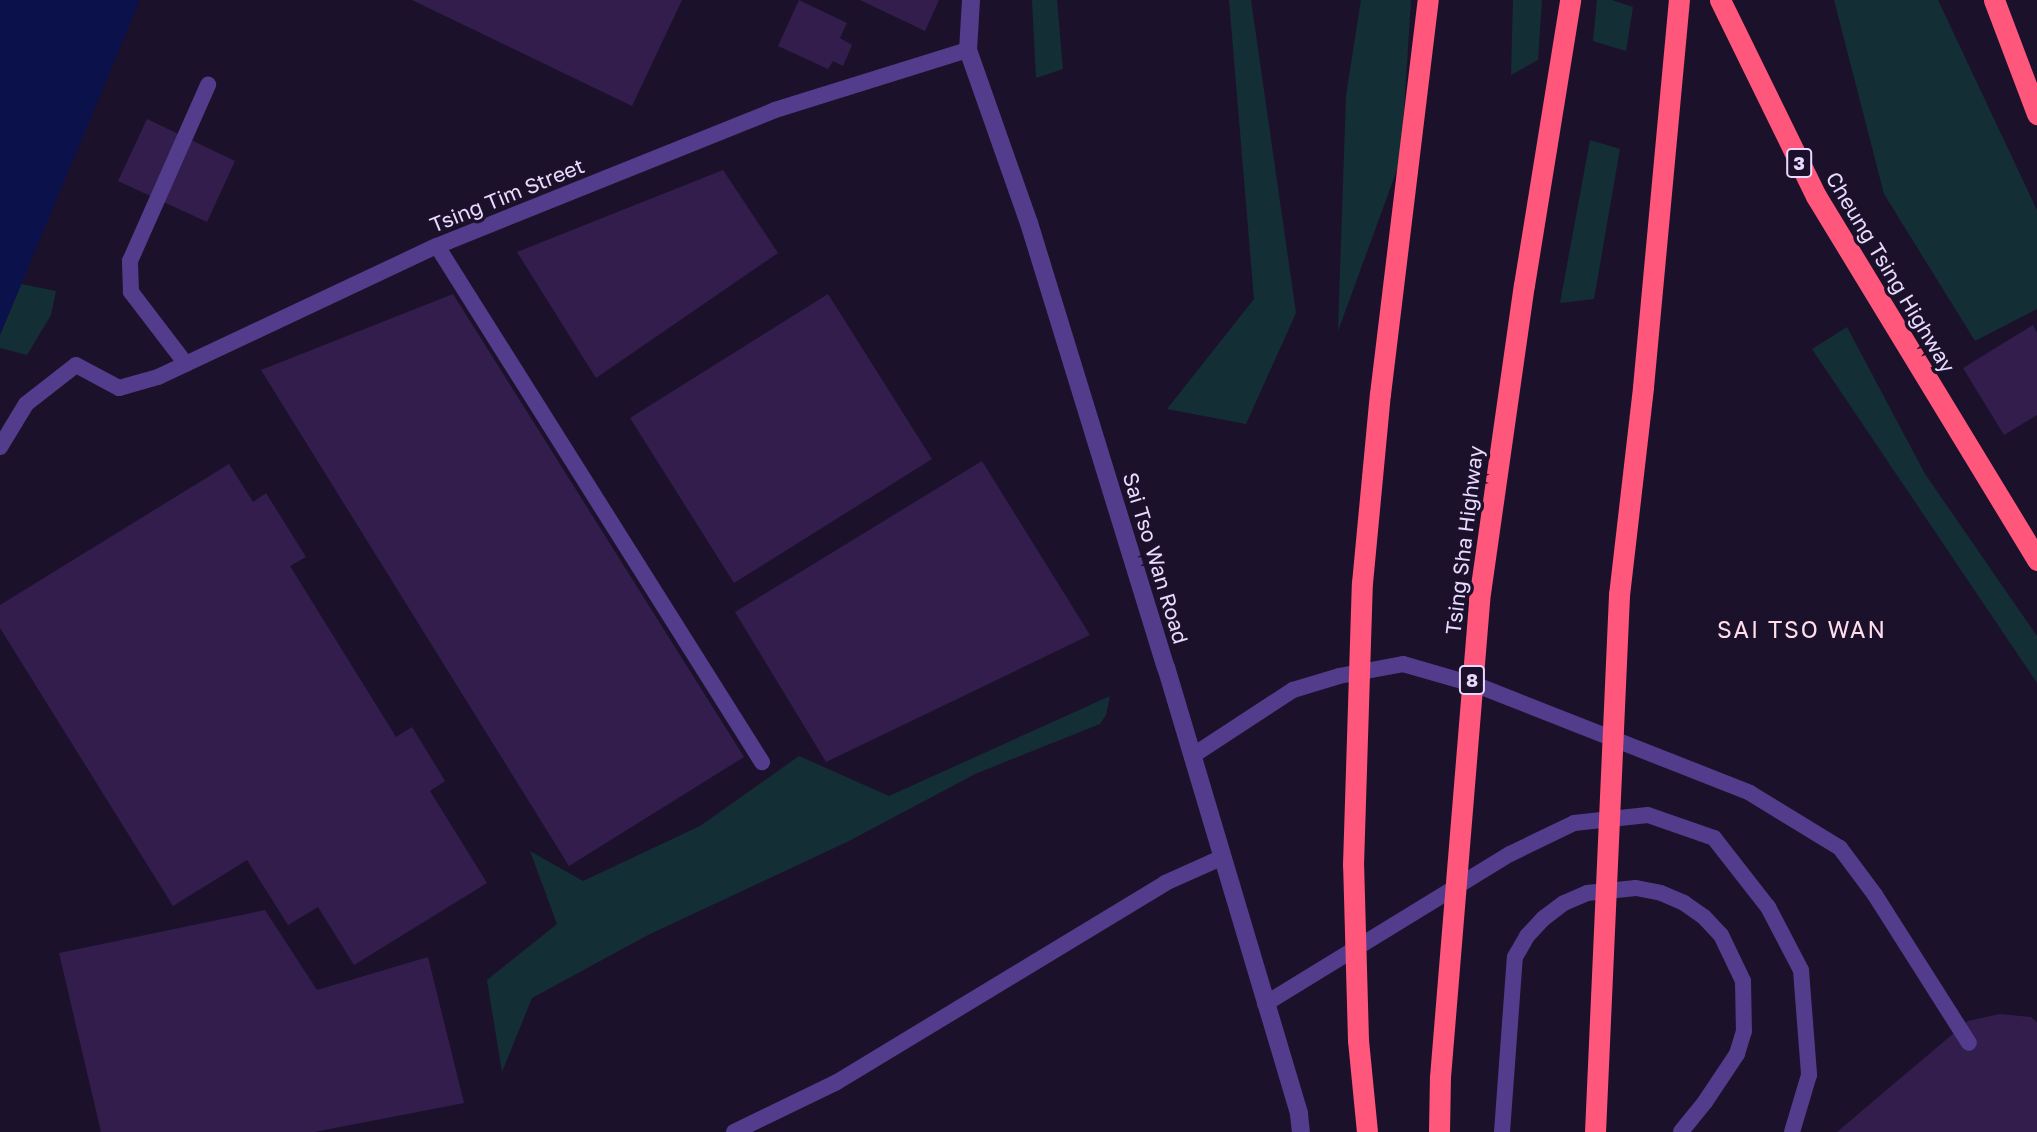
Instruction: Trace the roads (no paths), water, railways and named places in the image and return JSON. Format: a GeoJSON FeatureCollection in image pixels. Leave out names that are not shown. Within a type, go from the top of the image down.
{"type":"FeatureCollection","features":[{"type":"Feature","properties":{"kind":"highway"},"geometry":{"type":"LineString","coordinates":[[1367,1132],[1359,1040],[1353,865],[1362,583],[1379,407],[1428,0]]}},
{"type":"Feature","properties":{"kind":"highway","name":"Tsing Sha Highway"},"geometry":{"type":"LineString","coordinates":[[1439,1132],[1444,1024],[1479,600],[1524,285],[1570,0]]}},
{"type":"Feature","properties":{"kind":"highway"},"geometry":{"type":"LineString","coordinates":[[1595,1132],[1619,595],[1643,387],[1679,0]]}},
{"type":"Feature","properties":{"kind":"highway","name":"Cheung Tsing Highway"},"geometry":{"type":"LineString","coordinates":[[1720,0],[1816,196],[1889,321],[2037,560]]}},
{"type":"Feature","properties":{"kind":"highway"},"geometry":{"type":"LineString","coordinates":[[1994,0],[2037,114]]}},
{"type":"Feature","properties":{"kind":"street","name":"Sai Tso Wan Road"},"geometry":{"type":"LineString","coordinates":[[971,0],[968,50],[1029,223],[1192,756],[1299,1114],[1301,1132]]}},
{"type":"Feature","properties":{"kind":"lane","name":"Tsing Tim Street"},"geometry":{"type":"LineString","coordinates":[[0,447],[26,404],[76,365],[119,388],[186,364],[438,246],[775,110],[968,50]]}},
{"type":"Feature","properties":{"kind":"lane"},"geometry":{"type":"LineString","coordinates":[[186,364],[131,292],[130,261],[208,85]]}},
{"type":"Feature","properties":{"kind":"lane"},"geometry":{"type":"LineString","coordinates":[[438,246],[762,762]]}},
{"type":"Feature","properties":{"kind":"lane"},"geometry":{"type":"LineString","coordinates":[[1192,756],[1293,690],[1339,676],[1402,664],[1479,686],[1750,793],[1840,848],[1875,895],[1969,1043]]}},
{"type":"Feature","properties":{"kind":"lane"},"geometry":{"type":"LineString","coordinates":[[1265,1004],[1510,854],[1574,822],[1648,815],[1714,838],[1768,907],[1801,971],[1809,1075],[1792,1132]]}},
{"type":"Feature","properties":{"kind":"lane"},"geometry":{"type":"LineString","coordinates":[[734,1132],[837,1082],[1166,883],[1221,859]]}},
{"type":"Feature","properties":{"kind":"lane"},"geometry":{"type":"LineString","coordinates":[[1502,1132],[1515,957],[1527,936],[1544,918],[1564,903],[1587,893],[1636,888],[1661,893],[1684,903],[1704,917],[1721,935],[1743,981],[1744,1031],[1737,1054],[1706,1102],[1681,1132]]}},
{"type":"Feature","properties":{"kind":"district","name":"SAI TSO WAN"},"geometry":{"type":"Point","coordinates":[1802,629]}}]}
